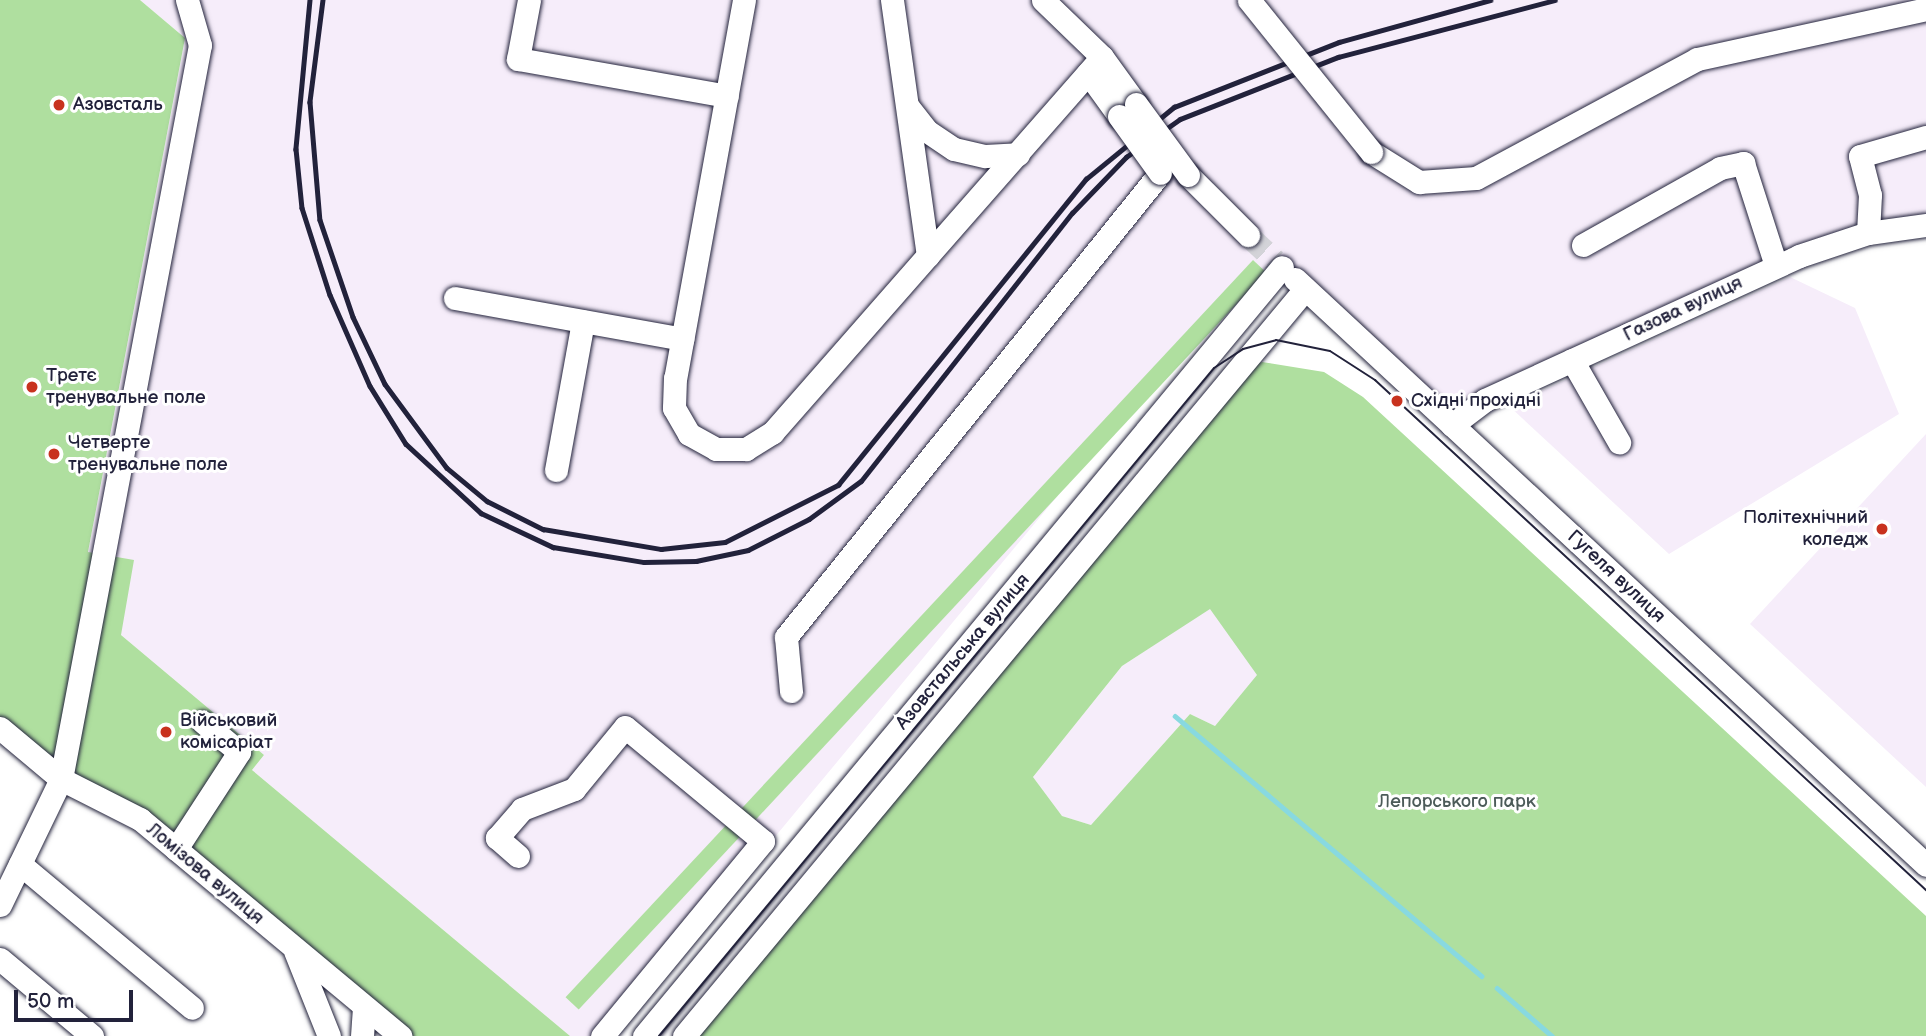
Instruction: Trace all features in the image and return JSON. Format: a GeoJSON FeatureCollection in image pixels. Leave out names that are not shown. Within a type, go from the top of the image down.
{"type":"FeatureCollection","features":[{"type":"Feature","properties":{"kind":"street"},"geometry":{"type":"LineString","coordinates":[[0,905],[61,779],[200,45],[187,0]]}},
{"type":"Feature","properties":{"kind":"street"},"geometry":{"type":"LineString","coordinates":[[529,0],[519,59],[727,96]]}},
{"type":"Feature","properties":{"kind":"street"},"geometry":{"type":"LineString","coordinates":[[744,0],[682,339],[674,408],[689,434],[716,449],[746,449],[772,433],[1095,65]]}},
{"type":"Feature","properties":{"kind":"street"},"geometry":{"type":"LineString","coordinates":[[892,0],[928,256]]}},
{"type":"Feature","properties":{"kind":"street"},"geometry":{"type":"LineString","coordinates":[[1043,0],[1128,110],[1248,235]]}},
{"type":"Feature","properties":{"kind":"street"},"geometry":{"type":"LineString","coordinates":[[1249,0],[1371,152],[1419,182],[1476,178],[1697,59],[1926,9]]}},
{"type":"Feature","properties":{"kind":"street"},"geometry":{"type":"LineString","coordinates":[[907,106],[927,131],[954,149],[985,156],[1018,154]]}},
{"type":"Feature","properties":{"kind":"street"},"geometry":{"type":"LineString","coordinates":[[791,691],[786,637],[1160,173],[1128,110]]}},
{"type":"Feature","properties":{"kind":"street"},"geometry":{"type":"LineString","coordinates":[[1868,233],[1870,195],[1860,156],[1926,137]]}},
{"type":"Feature","properties":{"kind":"street"},"geometry":{"type":"LineString","coordinates":[[1583,245],[1720,168],[1743,163],[1776,266]]}},
{"type":"Feature","properties":{"kind":"street","name":"Газова вулиця"},"geometry":{"type":"LineString","coordinates":[[1452,425],[1485,400],[1776,266],[1868,233],[1926,225]]}},
{"type":"Feature","properties":{"kind":"street","name":"Гугеля вулиця"},"geometry":{"type":"LineString","coordinates":[[1278,264],[1926,865]]}},
{"type":"Feature","properties":{"kind":"street","name":"Азовстальська вулиця"},"geometry":{"type":"LineString","coordinates":[[645,1036],[1278,264]]}},
{"type":"Feature","properties":{"kind":"street","name":"Азовстальська вулиця"},"geometry":{"type":"LineString","coordinates":[[684,1036],[1305,289]]}},
{"type":"Feature","properties":{"kind":"street"},"geometry":{"type":"LineString","coordinates":[[455,298],[682,339]]}},
{"type":"Feature","properties":{"kind":"street"},"geometry":{"type":"LineString","coordinates":[[556,470],[583,321]]}},
{"type":"Feature","properties":{"kind":"street"},"geometry":{"type":"LineString","coordinates":[[1572,360],[1619,442]]}},
{"type":"Feature","properties":{"kind":"street"},"geometry":{"type":"LineString","coordinates":[[176,849],[239,752],[203,722]]}},
{"type":"Feature","properties":{"kind":"street"},"geometry":{"type":"LineString","coordinates":[[518,856],[497,838],[513,818],[522,808],[574,789],[625,727],[763,841],[602,1036]]}},
{"type":"Feature","properties":{"kind":"street","name":"Ломізова вулиця"},"geometry":{"type":"LineString","coordinates":[[0,728],[61,779],[140,819],[400,1036]]}},
{"type":"Feature","properties":{"kind":"street"},"geometry":{"type":"LineString","coordinates":[[20,864],[192,1008]]}},
{"type":"Feature","properties":{"kind":"street"},"geometry":{"type":"LineString","coordinates":[[293,947],[329,1036]]}},
{"type":"Feature","properties":{"kind":"street"},"geometry":{"type":"LineString","coordinates":[[0,959],[92,1036]]}},
{"type":"Feature","properties":{"kind":"street"},"geometry":{"type":"LineString","coordinates":[[362,1036],[365,1007]]}},
{"type":"Feature","properties":{"kind":"shaded area","name":"Азовсталь"},"geometry":{"type":"Polygon","coordinates":[[[140,0],[1926,0],[1926,217],[1796,249],[1447,410],[1280,255],[1266,272],[1253,260],[610,1036],[570,1036],[252,770],[264,755],[121,635],[88,552],[185,38],[140,0]]]}},
{"type":"Feature","properties":{"kind":"shaded area"},"geometry":{"type":"Polygon","coordinates":[[[1790,277],[1855,308],[1899,414],[1669,554],[1509,406],[1790,277]]]}},
{"type":"Feature","properties":{"kind":"shaded area","name":"Політехнічний коледж"},"geometry":{"type":"Polygon","coordinates":[[[1926,434],[1926,787],[1750,624],[1926,434]]]}},
{"type":"Feature","properties":{"kind":"shaded area"},"geometry":{"type":"Polygon","coordinates":[[[1210,608],[1258,675],[1215,726],[1190,714],[1091,825],[1062,816],[1033,777],[1122,666],[1210,608]]]}},
{"type":"Feature","properties":{"kind":"green space"},"geometry":{"type":"Polygon","coordinates":[[[0,0],[140,0],[185,38],[88,552],[134,560],[121,635],[264,755],[252,770],[570,1036],[411,1036],[0,718],[0,0]]]}},
{"type":"Feature","properties":{"kind":"green space"},"geometry":{"type":"Polygon","coordinates":[[[1253,260],[1266,272],[579,1009],[566,997],[1253,260]]]}},
{"type":"Feature","properties":{"kind":"green space","name":"Лепорського парк"},"geometry":{"type":"Polygon","coordinates":[[[1262,362],[1324,372],[1363,397],[1926,916],[1926,1036],[696,1036],[1252,366],[1262,362]],[[1210,609],[1122,666],[1033,777],[1062,816],[1091,825],[1190,714],[1215,726],[1257,675],[1210,609]]]}},
{"type":"Feature","properties":{"kind":"waterway"},"geometry":{"type":"LineString","coordinates":[[1175,716],[1482,976]]}},
{"type":"Feature","properties":{"kind":"waterway"},"geometry":{"type":"LineString","coordinates":[[1497,988],[1552,1036]]}},
{"type":"Feature","properties":{"kind":"tunnel"},"geometry":{"type":"LineString","coordinates":[[1248,235],[1275,260]]}},
{"type":"Feature","properties":{"kind":"tram line"},"geometry":{"type":"LineString","coordinates":[[659,1036],[1214,368],[1243,349],[1276,340],[1330,351],[1375,380],[1926,890]]}},
{"type":"Feature","properties":{"kind":"railway"},"geometry":{"type":"LineString","coordinates":[[310,0],[296,149],[302,208],[330,295],[370,386],[406,444],[481,513],[553,547],[644,562],[696,561],[748,550],[809,519],[861,481],[1072,213],[1126,157],[1180,119],[1338,57],[1555,0]]}},
{"type":"Feature","properties":{"kind":"railway"},"geometry":{"type":"LineString","coordinates":[[323,0],[310,102],[320,220],[353,317],[385,384],[447,468],[487,501],[543,529],[661,549],[725,542],[838,485],[1086,179],[1174,107],[1339,42],[1490,0]]}},
{"type":"Feature","properties":{"kind":"place","name":"Азовсталь"},"geometry":{"type":"Point","coordinates":[59,105]}},
{"type":"Feature","properties":{"kind":"place","name":"Третє тренувальне поле"},"geometry":{"type":"Point","coordinates":[32,387]}},
{"type":"Feature","properties":{"kind":"place","name":"Східні прохідні"},"geometry":{"type":"Point","coordinates":[1397,401]}},
{"type":"Feature","properties":{"kind":"place","name":"Четверте тренувальне поле"},"geometry":{"type":"Point","coordinates":[54,454]}},
{"type":"Feature","properties":{"kind":"place","name":"Політехнічний коледж"},"geometry":{"type":"Point","coordinates":[1882,529]}},
{"type":"Feature","properties":{"kind":"place","name":"Військовий комісаріат"},"geometry":{"type":"Point","coordinates":[166,732]}}]}
